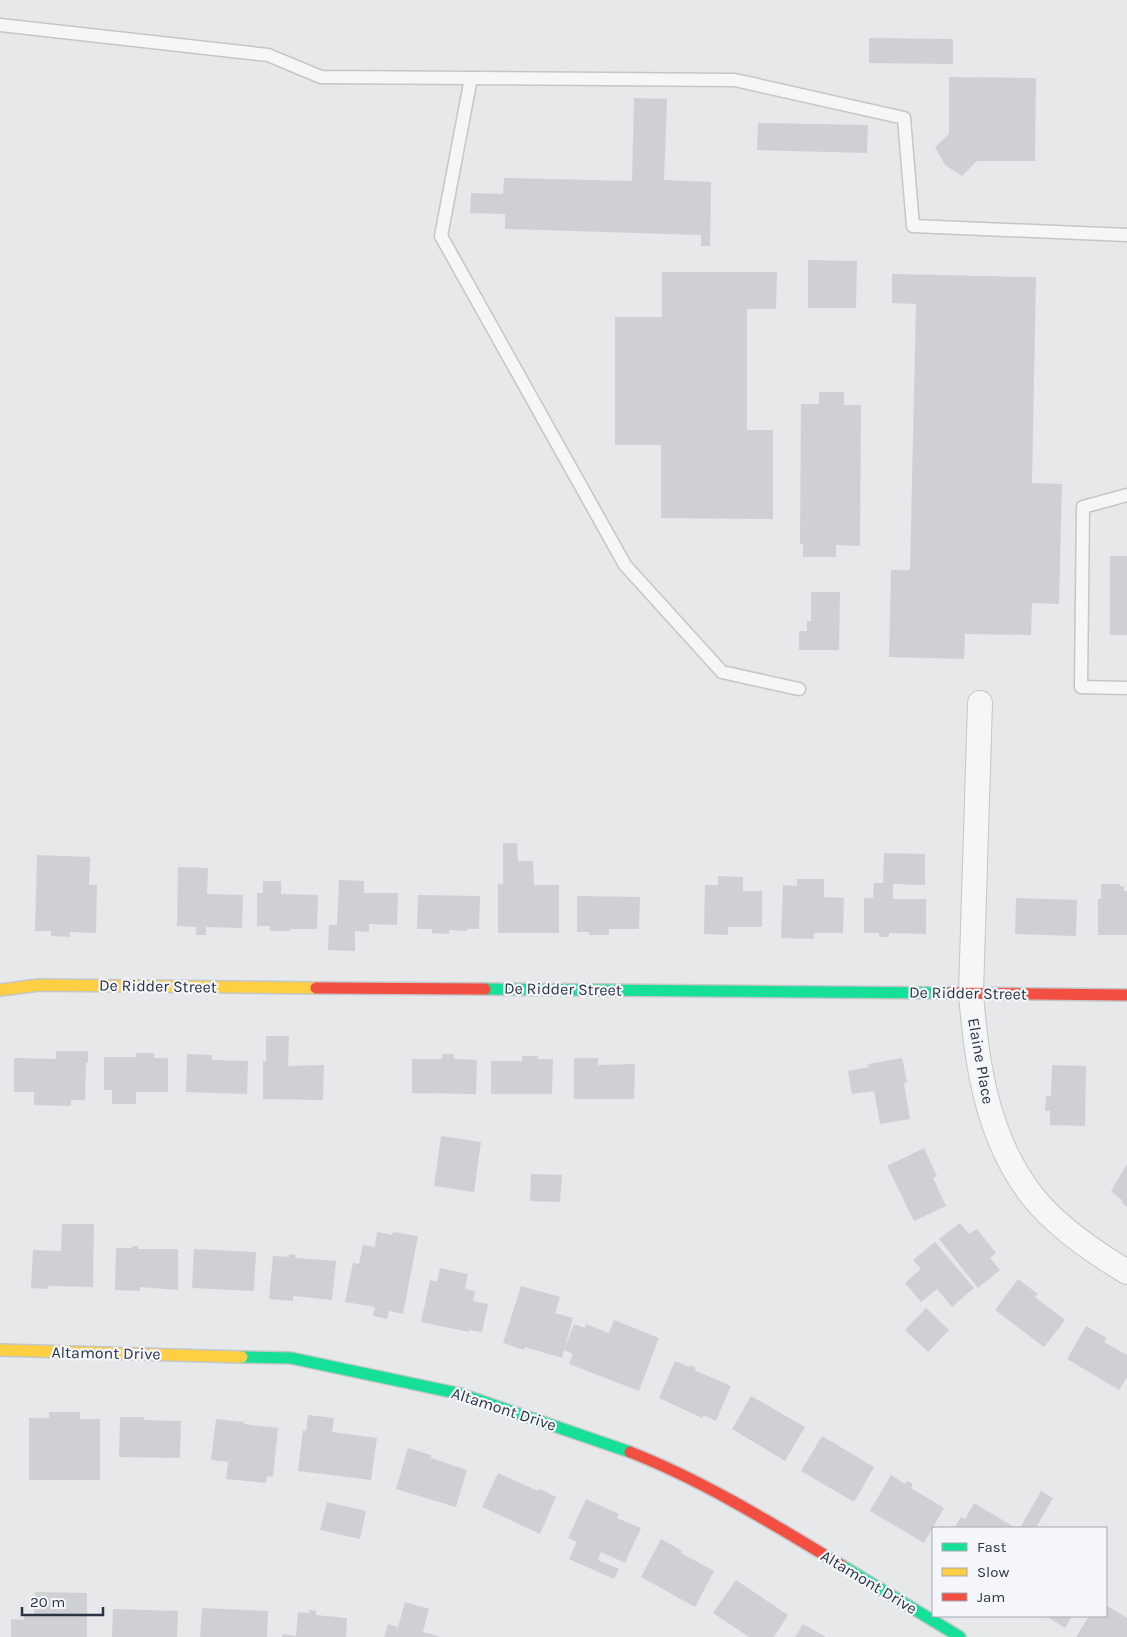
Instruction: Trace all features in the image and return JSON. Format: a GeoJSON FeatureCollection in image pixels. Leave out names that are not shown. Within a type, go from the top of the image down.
{"type":"FeatureCollection","features":[{"type":"Feature","properties":{"kind":"street","name":"Elaine Place"},"geometry":{"type":"LineString","coordinates":[[980,703],[971,993],[974,1033],[985,1098],[1002,1146],[1025,1187],[1053,1218],[1104,1258],[1127,1272]]}},
{"type":"Feature","properties":{"kind":"street","name":"De Ridder Street"},"geometry":{"type":"LineString","coordinates":[[0,990],[39,985],[1127,995]]}},
{"type":"Feature","properties":{"kind":"street","name":"Altamont Drive"},"geometry":{"type":"LineString","coordinates":[[0,1350],[291,1358],[460,1394],[615,1446],[658,1463],[766,1520],[960,1637]]}},
{"type":"Feature","properties":{"kind":"lane"},"geometry":{"type":"LineString","coordinates":[[0,25],[268,55],[321,78],[735,80],[904,118],[913,226],[1127,235]]}},
{"type":"Feature","properties":{"kind":"lane"},"geometry":{"type":"LineString","coordinates":[[471,78],[441,236],[625,565],[722,672],[799,689]]}},
{"type":"Feature","properties":{"kind":"lane"},"geometry":{"type":"LineString","coordinates":[[1127,495],[1083,507],[1081,686],[1127,688]]}},
{"type":"Feature","properties":{"kind":"building"},"geometry":{"type":"Polygon","coordinates":[[[869,38],[953,39],[953,64],[869,63],[869,38]]]}},
{"type":"Feature","properties":{"kind":"building"},"geometry":{"type":"Polygon","coordinates":[[[949,77],[1036,78],[1035,161],[977,161],[962,176],[945,165],[935,147],[949,134],[949,77]]]}},
{"type":"Feature","properties":{"kind":"building"},"geometry":{"type":"Polygon","coordinates":[[[634,98],[667,99],[664,180],[711,182],[710,246],[701,246],[701,235],[505,229],[505,214],[470,213],[471,193],[503,194],[504,178],[632,181],[634,98]]]}},
{"type":"Feature","properties":{"kind":"building"},"geometry":{"type":"Polygon","coordinates":[[[758,123],[868,125],[867,153],[757,150],[758,123]]]}},
{"type":"Feature","properties":{"kind":"building"},"geometry":{"type":"Polygon","coordinates":[[[808,260],[857,261],[856,308],[808,308],[808,260]]]}},
{"type":"Feature","properties":{"kind":"building"},"geometry":{"type":"Polygon","coordinates":[[[662,272],[777,272],[776,309],[747,309],[747,430],[773,430],[773,519],[661,518],[661,445],[615,445],[615,317],[662,317],[662,272]]]}},
{"type":"Feature","properties":{"kind":"building"},"geometry":{"type":"Polygon","coordinates":[[[892,274],[1036,277],[1032,483],[1062,484],[1059,604],[1032,603],[1031,635],[965,634],[964,659],[889,657],[891,570],[910,570],[916,304],[892,303],[892,274]]]}},
{"type":"Feature","properties":{"kind":"building"},"geometry":{"type":"Polygon","coordinates":[[[819,392],[844,392],[844,405],[861,405],[860,546],[836,545],[836,557],[803,557],[803,544],[800,544],[801,404],[819,404],[819,392]]]}},
{"type":"Feature","properties":{"kind":"building"},"geometry":{"type":"Polygon","coordinates":[[[1110,556],[1127,556],[1127,635],[1110,635],[1110,556]]]}},
{"type":"Feature","properties":{"kind":"building"},"geometry":{"type":"Polygon","coordinates":[[[811,592],[840,592],[839,650],[799,650],[799,631],[807,631],[807,621],[811,621],[811,592]]]}},
{"type":"Feature","properties":{"kind":"building"},"geometry":{"type":"Polygon","coordinates":[[[503,843],[517,843],[518,861],[533,861],[534,885],[559,885],[559,933],[498,933],[498,884],[503,884],[503,843]]]}},
{"type":"Feature","properties":{"kind":"building"},"geometry":{"type":"Polygon","coordinates":[[[884,853],[925,854],[925,885],[893,884],[893,899],[926,899],[926,934],[889,933],[889,937],[879,937],[879,933],[864,933],[864,898],[873,898],[874,883],[883,883],[884,853]]]}},
{"type":"Feature","properties":{"kind":"building"},"geometry":{"type":"Polygon","coordinates":[[[37,855],[90,857],[89,885],[97,885],[96,933],[70,932],[70,937],[51,936],[51,931],[35,931],[37,855]]]}},
{"type":"Feature","properties":{"kind":"building"},"geometry":{"type":"Polygon","coordinates":[[[178,867],[208,868],[207,894],[243,895],[242,928],[206,927],[206,935],[196,935],[196,927],[177,926],[178,867]]]}},
{"type":"Feature","properties":{"kind":"building"},"geometry":{"type":"Polygon","coordinates":[[[718,876],[743,877],[743,891],[762,891],[762,927],[728,927],[728,935],[704,934],[705,885],[718,885],[718,876]]]}},
{"type":"Feature","properties":{"kind":"building"},"geometry":{"type":"Polygon","coordinates":[[[797,879],[824,879],[824,897],[844,898],[843,933],[814,933],[814,939],[781,938],[783,885],[797,886],[797,879]]]}},
{"type":"Feature","properties":{"kind":"building"},"geometry":{"type":"Polygon","coordinates":[[[339,880],[364,881],[364,893],[398,893],[397,925],[369,924],[369,932],[355,931],[355,951],[328,950],[329,925],[337,925],[339,880]]]}},
{"type":"Feature","properties":{"kind":"building"},"geometry":{"type":"Polygon","coordinates":[[[263,881],[281,881],[281,894],[318,895],[317,929],[270,931],[270,926],[257,926],[257,893],[263,893],[263,881]]]}},
{"type":"Feature","properties":{"kind":"building"},"geometry":{"type":"Polygon","coordinates":[[[1101,884],[1120,884],[1120,886],[1124,886],[1124,891],[1127,891],[1127,935],[1098,935],[1098,899],[1101,899],[1101,884]]]}},
{"type":"Feature","properties":{"kind":"building"},"geometry":{"type":"Polygon","coordinates":[[[418,895],[480,896],[479,929],[467,929],[467,931],[449,930],[449,934],[432,933],[432,929],[417,929],[418,895]]]}},
{"type":"Feature","properties":{"kind":"building"},"geometry":{"type":"Polygon","coordinates":[[[577,896],[640,897],[639,929],[609,929],[609,935],[589,935],[589,932],[577,932],[577,896]]]}},
{"type":"Feature","properties":{"kind":"building"},"geometry":{"type":"Polygon","coordinates":[[[1016,898],[1077,900],[1076,936],[1015,934],[1016,898]]]}},
{"type":"Feature","properties":{"kind":"building"},"geometry":{"type":"Polygon","coordinates":[[[266,1036],[289,1036],[288,1066],[324,1065],[323,1100],[263,1099],[263,1061],[266,1061],[266,1036]]]}},
{"type":"Feature","properties":{"kind":"building"},"geometry":{"type":"Polygon","coordinates":[[[56,1051],[88,1051],[85,1100],[71,1100],[71,1106],[34,1105],[34,1092],[14,1092],[14,1058],[56,1059],[56,1051]]]}},
{"type":"Feature","properties":{"kind":"building"},"geometry":{"type":"Polygon","coordinates":[[[136,1053],[154,1053],[154,1058],[168,1058],[168,1092],[136,1092],[136,1104],[112,1104],[112,1090],[104,1090],[104,1057],[136,1057],[136,1053]]]}},
{"type":"Feature","properties":{"kind":"building"},"geometry":{"type":"Polygon","coordinates":[[[187,1054],[212,1055],[212,1060],[248,1061],[247,1094],[186,1092],[187,1054]]]}},
{"type":"Feature","properties":{"kind":"building"},"geometry":{"type":"Polygon","coordinates":[[[442,1054],[454,1054],[454,1059],[477,1060],[476,1094],[412,1093],[412,1059],[442,1059],[442,1054]]]}},
{"type":"Feature","properties":{"kind":"building"},"geometry":{"type":"Polygon","coordinates":[[[522,1056],[538,1056],[538,1059],[553,1059],[552,1094],[491,1094],[491,1061],[522,1061],[522,1056]]]}},
{"type":"Feature","properties":{"kind":"building"},"geometry":{"type":"Polygon","coordinates":[[[574,1058],[598,1058],[598,1065],[635,1064],[634,1099],[574,1099],[574,1058]]]}},
{"type":"Feature","properties":{"kind":"building"},"geometry":{"type":"Polygon","coordinates":[[[902,1058],[907,1082],[904,1083],[910,1119],[880,1124],[874,1091],[852,1094],[848,1071],[869,1067],[868,1064],[902,1058]]]}},
{"type":"Feature","properties":{"kind":"building"},"geometry":{"type":"Polygon","coordinates":[[[1052,1065],[1086,1066],[1085,1126],[1050,1125],[1050,1111],[1045,1111],[1046,1096],[1051,1096],[1052,1065]]]}},
{"type":"Feature","properties":{"kind":"building"},"geometry":{"type":"Polygon","coordinates":[[[441,1136],[481,1142],[474,1192],[434,1186],[441,1136]]]}},
{"type":"Feature","properties":{"kind":"building"},"geometry":{"type":"Polygon","coordinates":[[[924,1148],[937,1176],[933,1178],[946,1206],[914,1221],[887,1166],[924,1148]]]}},
{"type":"Feature","properties":{"kind":"building"},"geometry":{"type":"Polygon","coordinates":[[[1127,1164],[1127,1207],[1111,1191],[1127,1164]]]}},
{"type":"Feature","properties":{"kind":"building"},"geometry":{"type":"Polygon","coordinates":[[[531,1174],[562,1175],[560,1202],[530,1201],[531,1174]]]}},
{"type":"Feature","properties":{"kind":"building"},"geometry":{"type":"Polygon","coordinates":[[[960,1223],[969,1234],[977,1229],[996,1253],[990,1258],[1000,1270],[978,1288],[939,1239],[960,1223]]]}},
{"type":"Feature","properties":{"kind":"building"},"geometry":{"type":"Polygon","coordinates":[[[62,1224],[94,1224],[93,1287],[48,1286],[48,1289],[31,1288],[33,1250],[61,1251],[62,1224]]]}},
{"type":"Feature","properties":{"kind":"building"},"geometry":{"type":"Polygon","coordinates":[[[377,1232],[392,1235],[393,1232],[418,1236],[403,1314],[389,1311],[387,1319],[373,1316],[375,1307],[345,1302],[353,1263],[359,1264],[363,1245],[375,1247],[377,1232]]]}},
{"type":"Feature","properties":{"kind":"building"},"geometry":{"type":"Polygon","coordinates":[[[935,1242],[974,1288],[952,1307],[937,1289],[921,1302],[905,1283],[921,1269],[913,1260],[935,1242]]]}},
{"type":"Feature","properties":{"kind":"building"},"geometry":{"type":"Polygon","coordinates":[[[132,1246],[138,1246],[138,1249],[178,1249],[178,1290],[140,1287],[140,1291],[115,1290],[116,1248],[132,1248],[132,1246]]]}},
{"type":"Feature","properties":{"kind":"building"},"geometry":{"type":"Polygon","coordinates":[[[194,1249],[256,1252],[254,1291],[192,1288],[194,1249]]]}},
{"type":"Feature","properties":{"kind":"building"},"geometry":{"type":"Polygon","coordinates":[[[289,1254],[296,1255],[295,1258],[336,1261],[332,1300],[293,1296],[293,1301],[269,1299],[273,1256],[289,1257],[289,1254]]]}},
{"type":"Feature","properties":{"kind":"building"},"geometry":{"type":"Polygon","coordinates":[[[440,1268],[468,1274],[465,1289],[475,1291],[473,1301],[488,1304],[482,1332],[469,1330],[469,1332],[421,1322],[430,1280],[437,1282],[440,1268]]]}},
{"type":"Feature","properties":{"kind":"building"},"geometry":{"type":"Polygon","coordinates":[[[1018,1279],[1038,1294],[1035,1297],[1065,1320],[1044,1347],[995,1310],[1018,1279]]]}},
{"type":"Feature","properties":{"kind":"building"},"geometry":{"type":"Polygon","coordinates":[[[521,1286],[560,1297],[555,1313],[573,1318],[562,1358],[525,1347],[524,1350],[503,1343],[521,1286]]]}},
{"type":"Feature","properties":{"kind":"building"},"geometry":{"type":"Polygon","coordinates":[[[926,1308],[949,1330],[928,1352],[905,1330],[926,1308]]]}},
{"type":"Feature","properties":{"kind":"building"},"geometry":{"type":"Polygon","coordinates":[[[614,1320],[659,1338],[639,1391],[569,1364],[573,1354],[564,1350],[574,1324],[585,1328],[586,1324],[609,1333],[614,1320]]]}},
{"type":"Feature","properties":{"kind":"building"},"geometry":{"type":"Polygon","coordinates":[[[1086,1326],[1107,1338],[1104,1342],[1127,1355],[1127,1377],[1119,1390],[1067,1359],[1086,1326]]]}},
{"type":"Feature","properties":{"kind":"building"},"geometry":{"type":"Polygon","coordinates":[[[675,1361],[689,1367],[690,1365],[696,1368],[694,1370],[731,1386],[716,1421],[704,1415],[702,1418],[659,1398],[675,1361]]]}},
{"type":"Feature","properties":{"kind":"building"},"geometry":{"type":"Polygon","coordinates":[[[751,1396],[805,1427],[785,1461],[732,1429],[751,1396]]]}},
{"type":"Feature","properties":{"kind":"building"},"geometry":{"type":"Polygon","coordinates":[[[49,1412],[80,1412],[80,1419],[100,1419],[100,1480],[29,1480],[29,1418],[49,1418],[49,1412]]]}},
{"type":"Feature","properties":{"kind":"building"},"geometry":{"type":"Polygon","coordinates":[[[308,1415],[334,1418],[332,1432],[377,1438],[371,1480],[298,1471],[303,1430],[306,1431],[308,1415]]]}},
{"type":"Feature","properties":{"kind":"building"},"geometry":{"type":"Polygon","coordinates":[[[120,1417],[144,1417],[144,1420],[181,1421],[180,1458],[119,1457],[120,1417]]]}},
{"type":"Feature","properties":{"kind":"building"},"geometry":{"type":"Polygon","coordinates":[[[216,1419],[278,1428],[273,1477],[267,1476],[266,1483],[226,1479],[228,1462],[211,1460],[216,1419]]]}},
{"type":"Feature","properties":{"kind":"building"},"geometry":{"type":"Polygon","coordinates":[[[822,1436],[874,1467],[854,1502],[801,1471],[822,1436]]]}},
{"type":"Feature","properties":{"kind":"building"},"geometry":{"type":"Polygon","coordinates":[[[408,1448],[467,1470],[456,1507],[396,1489],[408,1448]]]}},
{"type":"Feature","properties":{"kind":"building"},"geometry":{"type":"Polygon","coordinates":[[[498,1473],[556,1497],[540,1534],[482,1507],[498,1473]]]}},
{"type":"Feature","properties":{"kind":"building"},"geometry":{"type":"Polygon","coordinates":[[[891,1475],[905,1484],[907,1481],[913,1484],[911,1488],[944,1508],[924,1543],[870,1511],[891,1475]]]}},
{"type":"Feature","properties":{"kind":"building"},"geometry":{"type":"Polygon","coordinates":[[[1041,1491],[1053,1498],[1037,1527],[1021,1527],[1041,1491]]]}},
{"type":"Feature","properties":{"kind":"building"},"geometry":{"type":"Polygon","coordinates":[[[586,1499],[619,1514],[617,1518],[641,1528],[625,1563],[601,1552],[598,1560],[619,1569],[614,1579],[569,1559],[577,1542],[568,1538],[586,1499]]]}},
{"type":"Feature","properties":{"kind":"building"},"geometry":{"type":"Polygon","coordinates":[[[327,1502],[366,1511],[360,1539],[320,1530],[327,1502]]]}},
{"type":"Feature","properties":{"kind":"building"},"geometry":{"type":"Polygon","coordinates":[[[974,1503],[1014,1527],[955,1527],[961,1517],[965,1519],[974,1503]]]}},
{"type":"Feature","properties":{"kind":"building"},"geometry":{"type":"Polygon","coordinates":[[[661,1539],[682,1551],[681,1553],[714,1571],[695,1607],[641,1577],[661,1539]]]}},
{"type":"Feature","properties":{"kind":"building"},"geometry":{"type":"Polygon","coordinates":[[[736,1580],[788,1615],[774,1637],[749,1637],[713,1613],[736,1580]]]}},
{"type":"Feature","properties":{"kind":"building"},"geometry":{"type":"Polygon","coordinates":[[[35,1592],[87,1593],[87,1637],[11,1637],[11,1619],[24,1620],[24,1616],[34,1616],[35,1592]]]}},
{"type":"Feature","properties":{"kind":"building"},"geometry":{"type":"Polygon","coordinates":[[[405,1602],[429,1609],[423,1632],[441,1637],[384,1637],[388,1624],[398,1627],[405,1602]]]}},
{"type":"Feature","properties":{"kind":"building"},"geometry":{"type":"Polygon","coordinates":[[[1107,1606],[1127,1618],[1127,1637],[1076,1637],[1088,1617],[1107,1617],[1107,1606]]]}},
{"type":"Feature","properties":{"kind":"building"},"geometry":{"type":"Polygon","coordinates":[[[202,1608],[268,1611],[267,1637],[200,1637],[202,1608]]]}},
{"type":"Feature","properties":{"kind":"building"},"geometry":{"type":"Polygon","coordinates":[[[113,1609],[178,1611],[177,1637],[112,1637],[113,1609]]]}},
{"type":"Feature","properties":{"kind":"building"},"geometry":{"type":"Polygon","coordinates":[[[309,1610],[316,1611],[316,1615],[347,1618],[346,1637],[282,1637],[282,1634],[296,1636],[298,1612],[309,1613],[309,1610]]]}},
{"type":"Feature","properties":{"kind":"building"},"geometry":{"type":"Polygon","coordinates":[[[1048,1617],[1071,1617],[1065,1628],[1048,1617]]]}},
{"type":"Feature","properties":{"kind":"building"},"geometry":{"type":"Polygon","coordinates":[[[803,1624],[826,1637],[795,1637],[803,1624]]]}},
{"type":"Feature","properties":{"kind":"traffic: fast"},"geometry":{"type":"LineString","coordinates":[[485,989],[948,993]]}},
{"type":"Feature","properties":{"kind":"traffic: fast"},"geometry":{"type":"LineString","coordinates":[[242,1357],[291,1358],[461,1394],[630,1452]]}},
{"type":"Feature","properties":{"kind":"traffic: fast"},"geometry":{"type":"LineString","coordinates":[[841,1565],[960,1637]]}},
{"type":"Feature","properties":{"kind":"traffic: slow"},"geometry":{"type":"LineString","coordinates":[[0,990],[39,985],[316,988]]}},
{"type":"Feature","properties":{"kind":"traffic: slow"},"geometry":{"type":"LineString","coordinates":[[0,1350],[242,1357]]}},
{"type":"Feature","properties":{"kind":"traffic: jam"},"geometry":{"type":"LineString","coordinates":[[316,988],[485,989]]}},
{"type":"Feature","properties":{"kind":"traffic: jam"},"geometry":{"type":"LineString","coordinates":[[948,993],[1127,995]]}},
{"type":"Feature","properties":{"kind":"traffic: jam"},"geometry":{"type":"LineString","coordinates":[[630,1452],[685,1476],[764,1519],[841,1565]]}}]}
